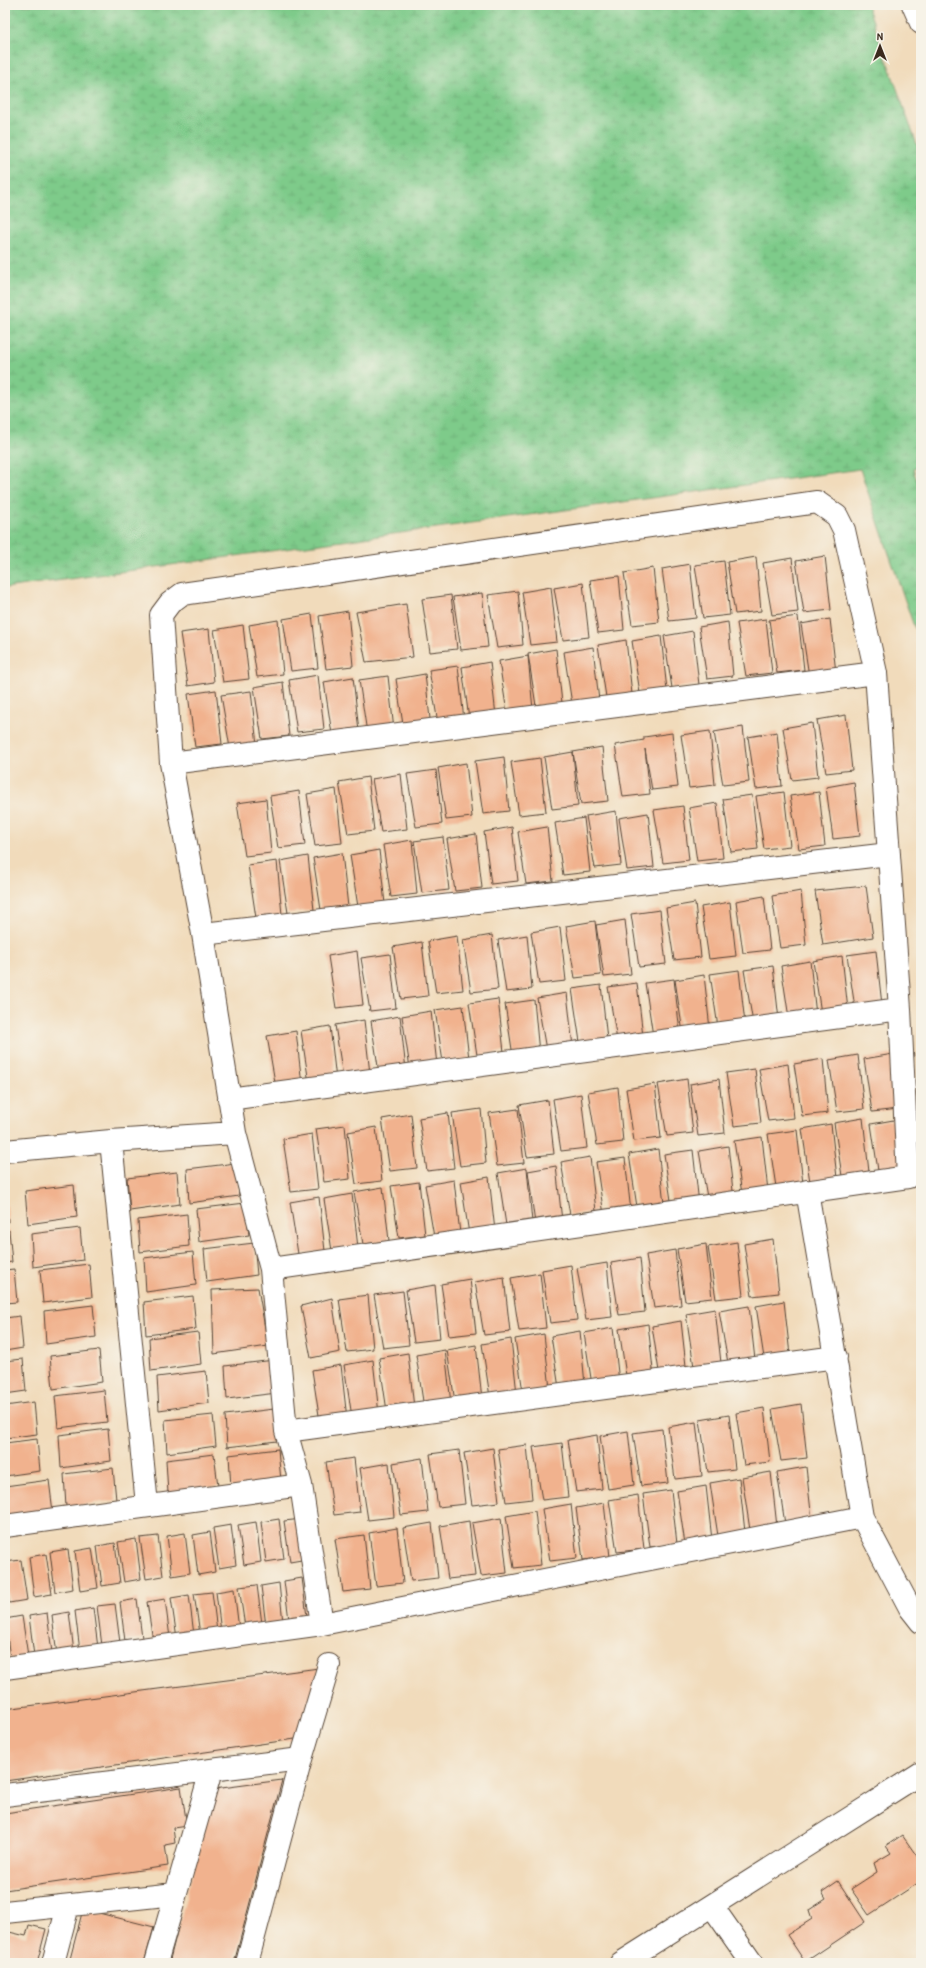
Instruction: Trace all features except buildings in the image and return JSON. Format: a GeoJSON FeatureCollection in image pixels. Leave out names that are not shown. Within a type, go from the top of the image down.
{"type":"FeatureCollection","features":[{"type":"Feature","properties":{"kind":"street"},"geometry":{"type":"LineString","coordinates":[[913,5],[921,23]]}},
{"type":"Feature","properties":{"kind":"street"},"geometry":{"type":"LineString","coordinates":[[271,1269],[908,1177],[900,1009],[876,673],[844,530],[837,516],[817,502],[182,594],[170,603],[161,615],[171,763],[203,934],[234,1133],[271,1269],[286,1431],[301,1485],[322,1624]]}},
{"type":"Feature","properties":{"kind":"street"},"geometry":{"type":"LineString","coordinates":[[171,763],[876,673]]}},
{"type":"Feature","properties":{"kind":"street"},"geometry":{"type":"LineString","coordinates":[[203,934],[889,854]]}},
{"type":"Feature","properties":{"kind":"street"},"geometry":{"type":"LineString","coordinates":[[229,1099],[900,1009]]}},
{"type":"Feature","properties":{"kind":"street"},"geometry":{"type":"LineString","coordinates":[[5,1151],[111,1141],[234,1133]]}},
{"type":"Feature","properties":{"kind":"street"},"geometry":{"type":"LineString","coordinates":[[111,1141],[147,1505]]}},
{"type":"Feature","properties":{"kind":"street"},"geometry":{"type":"LineString","coordinates":[[807,1191],[862,1517],[910,1608],[921,1622]]}},
{"type":"Feature","properties":{"kind":"street"},"geometry":{"type":"LineString","coordinates":[[286,1431],[836,1357]]}},
{"type":"Feature","properties":{"kind":"street"},"geometry":{"type":"LineString","coordinates":[[5,1526],[147,1505],[301,1485]]}},
{"type":"Feature","properties":{"kind":"street"},"geometry":{"type":"LineString","coordinates":[[5,1668],[322,1624],[862,1517]]}},
{"type":"Feature","properties":{"kind":"street"},"geometry":{"type":"LineString","coordinates":[[247,1963],[301,1759],[329,1665]]}},
{"type":"Feature","properties":{"kind":"street"},"geometry":{"type":"LineString","coordinates":[[5,1796],[301,1759]]}},
{"type":"Feature","properties":{"kind":"street"},"geometry":{"type":"LineString","coordinates":[[156,1963],[210,1771]]}},
{"type":"Feature","properties":{"kind":"street"},"geometry":{"type":"LineString","coordinates":[[621,1963],[921,1773]]}},
{"type":"Feature","properties":{"kind":"street"},"geometry":{"type":"LineString","coordinates":[[5,1912],[175,1894]]}},
{"type":"Feature","properties":{"kind":"street"},"geometry":{"type":"LineString","coordinates":[[53,1963],[68,1906]]}},
{"type":"Feature","properties":{"kind":"street"},"geometry":{"type":"LineString","coordinates":[[712,1906],[752,1963]]}},
{"type":"Feature","properties":{"kind":"green space"},"geometry":{"type":"Polygon","coordinates":[[[5,5],[867,5],[921,156],[921,466],[913,469],[921,493],[921,647],[860,469],[5,588],[5,5]]]}}]}
